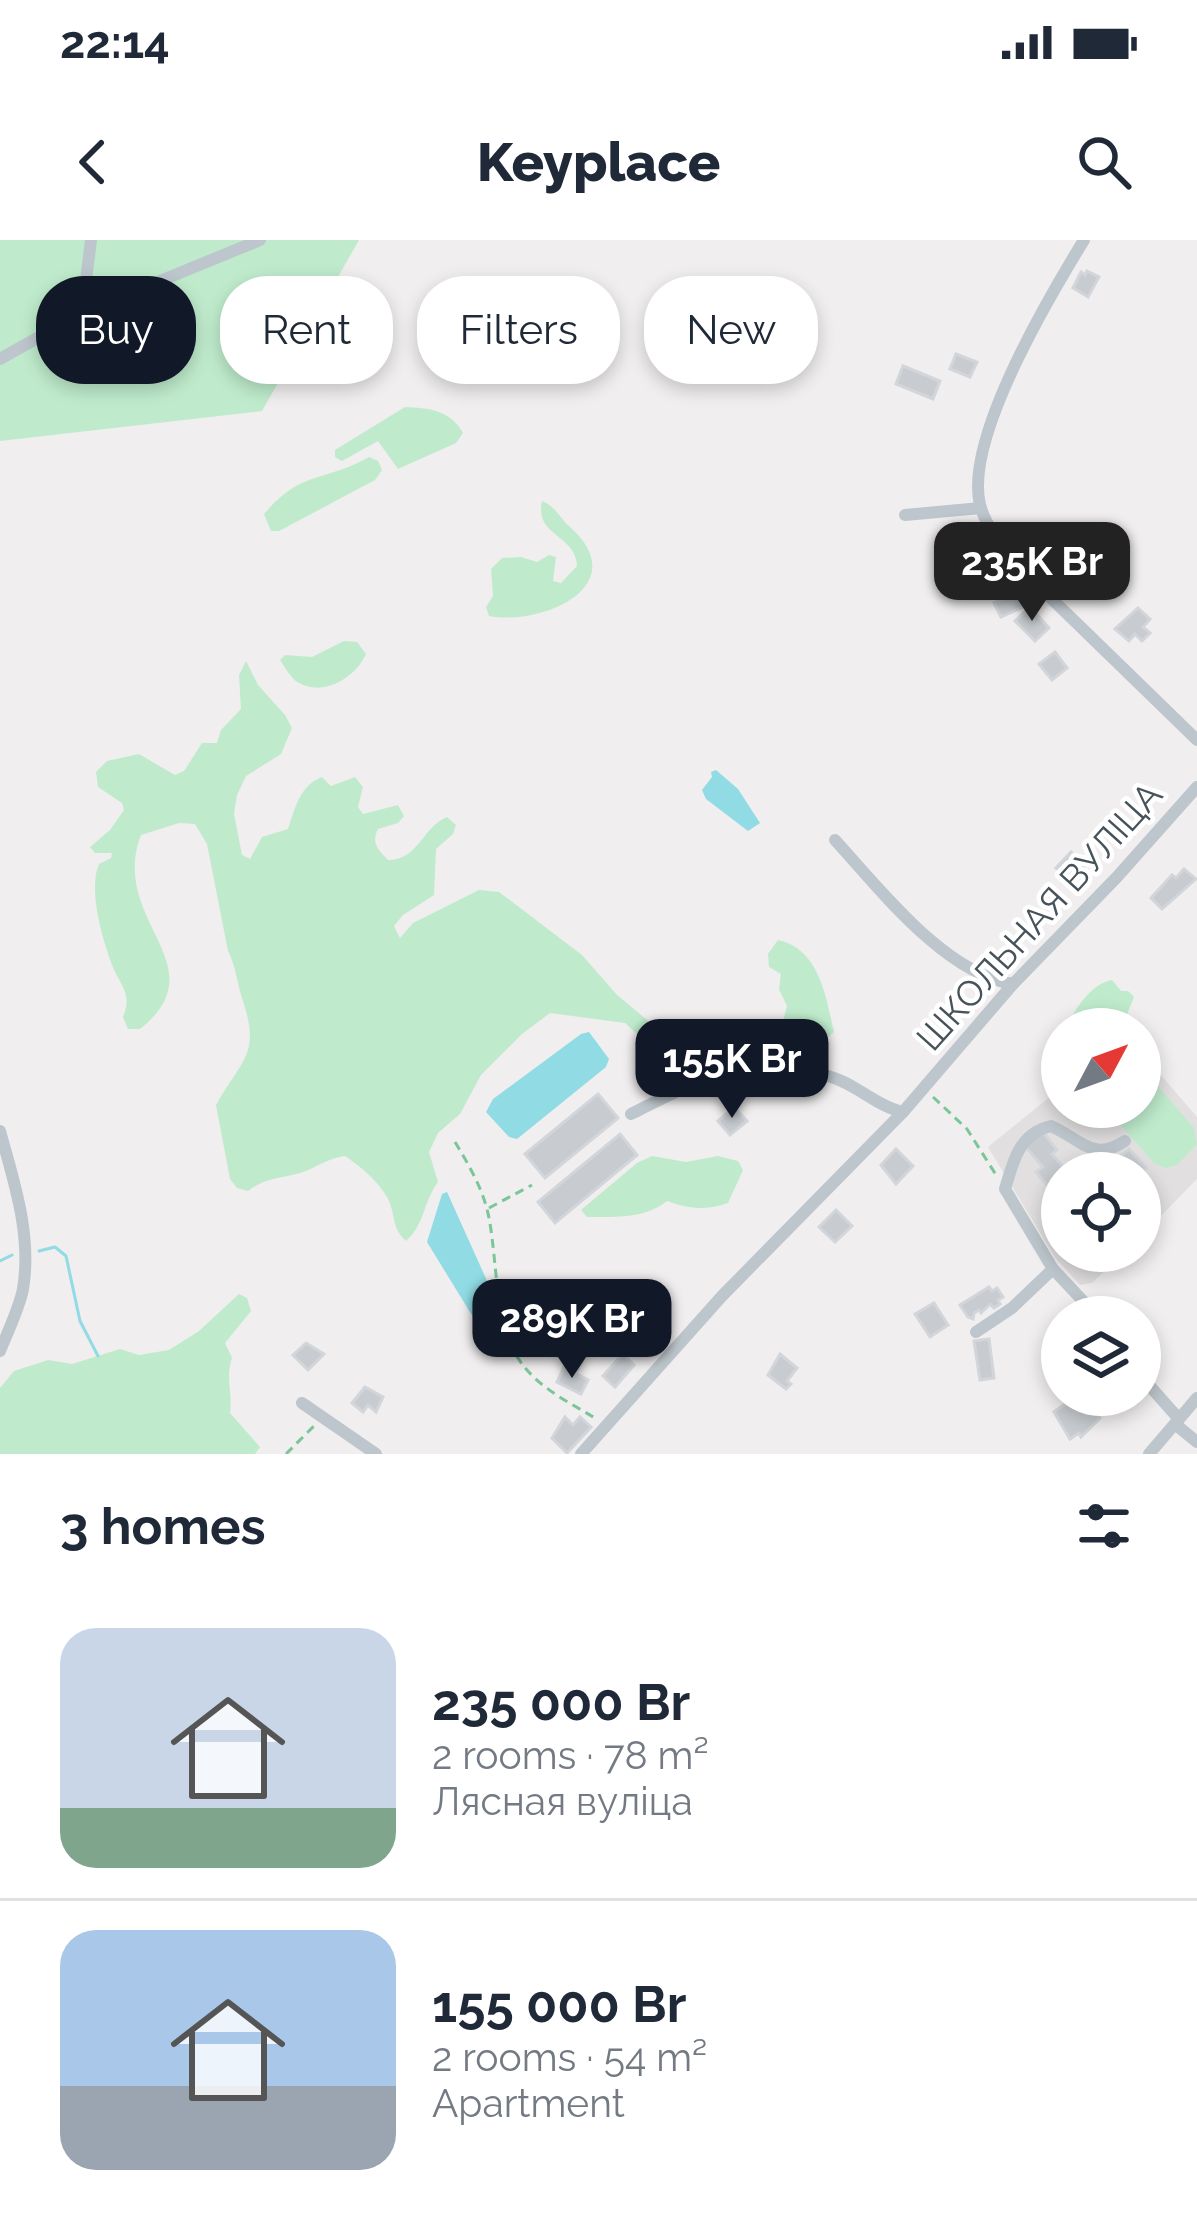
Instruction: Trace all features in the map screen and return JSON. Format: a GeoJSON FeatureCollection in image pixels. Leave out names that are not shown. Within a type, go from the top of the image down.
{"type":"FeatureCollection","features":[{"type":"Feature","properties":{"kind":"street"},"geometry":{"type":"LineString","coordinates":[[87,276],[91,240]]}},
{"type":"Feature","properties":{"kind":"street"},"geometry":{"type":"LineString","coordinates":[[172,276],[260,240]]}},
{"type":"Feature","properties":{"kind":"street"},"geometry":{"type":"LineString","coordinates":[[1084,240],[1015,366],[986,439],[978,478],[981,508],[998,541],[1020,568],[1197,740]]}},
{"type":"Feature","properties":{"kind":"street"},"geometry":{"type":"LineString","coordinates":[[0,359],[36,339]]}},
{"type":"Feature","properties":{"kind":"street"},"geometry":{"type":"LineString","coordinates":[[905,515],[981,508]]}},
{"type":"Feature","properties":{"kind":"street","name":"ШКОЛЬНАЯ ВУЛІЦА"},"geometry":{"type":"LineString","coordinates":[[581,1454],[722,1296],[903,1112],[1012,984],[1197,787]]}},
{"type":"Feature","properties":{"kind":"street"},"geometry":{"type":"LineString","coordinates":[[835,840],[906,918],[948,952],[999,982],[1012,984]]}},
{"type":"Feature","properties":{"kind":"street"},"geometry":{"type":"LineString","coordinates":[[631,1114],[740,1067],[829,1076],[903,1112]]}},
{"type":"Feature","properties":{"kind":"street"},"geometry":{"type":"LineString","coordinates":[[1041,1248],[1005,1189],[1018,1149],[1038,1129],[1051,1126],[1098,1152],[1108,1152],[1125,1141]]}},
{"type":"Feature","properties":{"kind":"street"},"geometry":{"type":"LineString","coordinates":[[0,1131],[26,1248],[22,1292],[0,1351]]}},
{"type":"Feature","properties":{"kind":"street"},"geometry":{"type":"LineString","coordinates":[[976,1332],[1012,1308],[1049,1272]]}},
{"type":"Feature","properties":{"kind":"street"},"geometry":{"type":"LineString","coordinates":[[1057,1272],[1079,1296]]}},
{"type":"Feature","properties":{"kind":"street"},"geometry":{"type":"LineString","coordinates":[[1149,1454],[1197,1398]]}},
{"type":"Feature","properties":{"kind":"street"},"geometry":{"type":"LineString","coordinates":[[1161,1401],[1197,1442]]}},
{"type":"Feature","properties":{"kind":"street"},"geometry":{"type":"LineString","coordinates":[[302,1403],[376,1454]]}},
{"type":"Feature","properties":{"kind":"path"},"geometry":{"type":"LineString","coordinates":[[923,1088],[967,1129],[1005,1189]]}},
{"type":"Feature","properties":{"kind":"path"},"geometry":{"type":"LineString","coordinates":[[455,1142],[470,1165],[487,1209],[507,1342],[527,1371],[557,1396],[607,1425]]}},
{"type":"Feature","properties":{"kind":"path"},"geometry":{"type":"LineString","coordinates":[[487,1209],[532,1185]]}},
{"type":"Feature","properties":{"kind":"path"},"geometry":{"type":"LineString","coordinates":[[286,1454],[324,1416]]}},
{"type":"Feature","properties":{"kind":"shaded area"},"geometry":{"type":"Polygon","coordinates":[[[1161,1075],[1197,1117],[1197,1179],[1161,1216],[1161,1152],[1041,1152],[1041,1234],[988,1147],[1041,1104],[1041,1128],[1161,1128],[1161,1075]]]}},
{"type":"Feature","properties":{"kind":"shaded area"},"geometry":{"type":"Polygon","coordinates":[[[1068,1272],[1103,1272],[1092,1283],[1080,1285],[1068,1272]]]}},
{"type":"Feature","properties":{"kind":"green space"},"geometry":{"type":"Polygon","coordinates":[[[0,240],[359,240],[339,276],[220,276],[220,384],[277,384],[262,411],[0,441],[0,240]]]}},
{"type":"Feature","properties":{"kind":"green space"},"geometry":{"type":"Polygon","coordinates":[[[405,407],[445,415],[463,433],[456,443],[398,469],[378,441],[342,461],[335,457],[335,450],[405,407]]]}},
{"type":"Feature","properties":{"kind":"green space"},"geometry":{"type":"Polygon","coordinates":[[[369,457],[382,470],[375,480],[271,531],[264,514],[290,490],[369,457]]]}},
{"type":"Feature","properties":{"kind":"green space"},"geometry":{"type":"Polygon","coordinates":[[[542,501],[587,548],[592,567],[587,583],[555,608],[511,617],[489,616],[491,569],[502,558],[537,562],[549,555],[556,557],[553,581],[561,583],[577,566],[570,547],[544,522],[542,501]]]}},
{"type":"Feature","properties":{"kind":"green space"},"geometry":{"type":"Polygon","coordinates":[[[344,641],[357,642],[366,654],[347,677],[329,686],[299,683],[280,660],[285,655],[312,657],[344,641]]]}},
{"type":"Feature","properties":{"kind":"green space"},"geometry":{"type":"Polygon","coordinates":[[[246,661],[258,685],[292,728],[281,754],[246,776],[237,795],[234,814],[242,855],[250,859],[262,837],[288,829],[303,791],[322,777],[331,786],[355,777],[363,787],[358,807],[363,814],[398,805],[404,816],[378,829],[375,838],[388,860],[407,855],[447,817],[456,825],[436,849],[434,895],[394,926],[400,938],[413,923],[479,890],[499,892],[582,955],[617,995],[687,1053],[674,1069],[645,1056],[639,1036],[625,1023],[550,1013],[481,1075],[460,1114],[438,1133],[429,1152],[438,1182],[406,1241],[383,1191],[345,1156],[248,1191],[237,1188],[230,1179],[216,1105],[246,1055],[250,1032],[207,844],[195,824],[179,823],[141,835],[135,865],[138,893],[167,962],[169,984],[162,1006],[140,1029],[128,1029],[123,1017],[126,996],[108,954],[96,900],[99,864],[112,853],[95,853],[90,847],[124,810],[122,803],[98,787],[96,772],[107,761],[139,754],[175,775],[184,771],[202,743],[217,743],[221,730],[241,709],[239,675],[246,661]]]}},
{"type":"Feature","properties":{"kind":"green space"},"geometry":{"type":"Polygon","coordinates":[[[778,940],[792,945],[812,964],[834,1032],[806,1063],[779,1037],[787,1006],[779,989],[781,974],[769,967],[768,954],[778,940]]]}},
{"type":"Feature","properties":{"kind":"green space"},"geometry":{"type":"Polygon","coordinates":[[[1112,980],[1134,997],[1130,1008],[1078,1008],[1084,998],[1112,980]]]}},
{"type":"Feature","properties":{"kind":"green space"},"geometry":{"type":"Polygon","coordinates":[[[1161,1090],[1194,1128],[1197,1144],[1177,1165],[1165,1168],[1161,1152],[1144,1152],[1123,1128],[1161,1128],[1161,1090]]]}},
{"type":"Feature","properties":{"kind":"green space"},"geometry":{"type":"Polygon","coordinates":[[[652,1156],[686,1162],[718,1156],[738,1161],[743,1170],[728,1203],[720,1206],[697,1208],[667,1201],[639,1214],[608,1217],[587,1217],[581,1210],[652,1156]]]}},
{"type":"Feature","properties":{"kind":"green space"},"geometry":{"type":"Polygon","coordinates":[[[239,1294],[247,1298],[251,1311],[225,1343],[232,1358],[230,1413],[260,1447],[255,1454],[0,1454],[0,1388],[14,1371],[48,1360],[72,1364],[120,1349],[139,1355],[169,1350],[199,1331],[239,1294]]]}},
{"type":"Feature","properties":{"kind":"water"},"geometry":{"type":"Polygon","coordinates":[[[716,770],[738,789],[760,823],[748,831],[706,799],[702,790],[716,770]]]}},
{"type":"Feature","properties":{"kind":"water"},"geometry":{"type":"Polygon","coordinates":[[[589,1032],[609,1059],[606,1067],[517,1139],[509,1137],[486,1112],[493,1099],[589,1032]]]}},
{"type":"Feature","properties":{"kind":"water"},"geometry":{"type":"Polygon","coordinates":[[[447,1192],[497,1303],[473,1317],[427,1242],[442,1194],[447,1192]]]}},
{"type":"Feature","properties":{"kind":"building"},"geometry":{"type":"Polygon","coordinates":[[[1087,271],[1099,277],[1088,297],[1073,288],[1081,272],[1085,275],[1087,271]]]}},
{"type":"Feature","properties":{"kind":"building"},"geometry":{"type":"Polygon","coordinates":[[[956,354],[977,362],[970,377],[950,369],[956,354]]]}},
{"type":"Feature","properties":{"kind":"building"},"geometry":{"type":"Polygon","coordinates":[[[903,366],[940,381],[933,399],[896,384],[903,366]]]}},
{"type":"Feature","properties":{"kind":"building"},"geometry":{"type":"Polygon","coordinates":[[[1068,529],[1079,538],[1061,557],[1051,548],[1068,529]]]}},
{"type":"Feature","properties":{"kind":"building"},"geometry":{"type":"Polygon","coordinates":[[[989,564],[1001,584],[987,596],[972,578],[989,564]]]}},
{"type":"Feature","properties":{"kind":"building"},"geometry":{"type":"Polygon","coordinates":[[[1019,592],[1025,606],[1001,617],[994,603],[1019,592]]]}},
{"type":"Feature","properties":{"kind":"building"},"geometry":{"type":"Polygon","coordinates":[[[1030,607],[1049,628],[1035,641],[1015,621],[1030,607]]]}},
{"type":"Feature","properties":{"kind":"building"},"geometry":{"type":"Polygon","coordinates":[[[1138,608],[1150,619],[1143,627],[1150,633],[1142,641],[1135,634],[1129,641],[1115,629],[1138,608]]]}},
{"type":"Feature","properties":{"kind":"building"},"geometry":{"type":"Polygon","coordinates":[[[1055,652],[1067,668],[1052,680],[1039,664],[1055,652]]]}},
{"type":"Feature","properties":{"kind":"building"},"geometry":{"type":"Polygon","coordinates":[[[1071,852],[1085,866],[1073,878],[1056,868],[1071,852]]]}},
{"type":"Feature","properties":{"kind":"building"},"geometry":{"type":"Polygon","coordinates":[[[1184,869],[1196,879],[1162,909],[1151,898],[1184,869]]]}},
{"type":"Feature","properties":{"kind":"building"},"geometry":{"type":"Polygon","coordinates":[[[598,1094],[618,1118],[545,1178],[525,1154],[598,1094]]]}},
{"type":"Feature","properties":{"kind":"building"},"geometry":{"type":"Polygon","coordinates":[[[734,1107],[747,1121],[730,1135],[718,1121],[734,1107]]]}},
{"type":"Feature","properties":{"kind":"building"},"geometry":{"type":"Polygon","coordinates":[[[1042,1131],[1057,1150],[1041,1152],[1041,1165],[1025,1146],[1042,1131]]]}},
{"type":"Feature","properties":{"kind":"building"},"geometry":{"type":"Polygon","coordinates":[[[620,1134],[637,1155],[555,1223],[538,1202],[620,1134]]]}},
{"type":"Feature","properties":{"kind":"building"},"geometry":{"type":"Polygon","coordinates":[[[896,1149],[913,1166],[896,1184],[881,1165],[896,1149]]]}},
{"type":"Feature","properties":{"kind":"building"},"geometry":{"type":"Polygon","coordinates":[[[836,1210],[852,1226],[835,1242],[819,1227],[836,1210]]]}},
{"type":"Feature","properties":{"kind":"building"},"geometry":{"type":"Polygon","coordinates":[[[989,1287],[997,1288],[1003,1297],[1000,1304],[994,1308],[990,1304],[974,1313],[973,1319],[968,1317],[960,1305],[989,1287]]]}},
{"type":"Feature","properties":{"kind":"building"},"geometry":{"type":"Polygon","coordinates":[[[934,1303],[948,1325],[930,1337],[915,1314],[934,1303]]]}},
{"type":"Feature","properties":{"kind":"building"},"geometry":{"type":"Polygon","coordinates":[[[989,1339],[994,1378],[980,1380],[974,1341],[989,1339]]]}},
{"type":"Feature","properties":{"kind":"building"},"geometry":{"type":"Polygon","coordinates":[[[578,1341],[590,1347],[576,1373],[564,1367],[578,1341]]]}},
{"type":"Feature","properties":{"kind":"building"},"geometry":{"type":"Polygon","coordinates":[[[306,1343],[324,1354],[308,1370],[293,1355],[306,1343]]]}},
{"type":"Feature","properties":{"kind":"building"},"geometry":{"type":"Polygon","coordinates":[[[623,1354],[634,1365],[615,1387],[603,1376],[623,1354]]]}},
{"type":"Feature","properties":{"kind":"building"},"geometry":{"type":"Polygon","coordinates":[[[780,1354],[797,1368],[786,1389],[768,1375],[780,1354]]]}},
{"type":"Feature","properties":{"kind":"building"},"geometry":{"type":"Polygon","coordinates":[[[564,1367],[588,1380],[581,1394],[557,1382],[564,1367]]]}},
{"type":"Feature","properties":{"kind":"building"},"geometry":{"type":"Polygon","coordinates":[[[365,1387],[383,1397],[376,1412],[368,1405],[363,1412],[352,1403],[365,1387]]]}},
{"type":"Feature","properties":{"kind":"building"},"geometry":{"type":"Polygon","coordinates":[[[1056,1416],[1099,1416],[1081,1437],[1079,1433],[1070,1439],[1056,1416]]]}},
{"type":"Feature","properties":{"kind":"building"},"geometry":{"type":"Polygon","coordinates":[[[565,1417],[573,1425],[580,1417],[591,1427],[567,1453],[552,1438],[565,1417]]]}},
{"type":"Feature","properties":{"kind":"waterway"},"geometry":{"type":"LineString","coordinates":[[39,1251],[55,1247],[66,1256],[80,1321],[98,1356]]}},
{"type":"Feature","properties":{"kind":"waterway"},"geometry":{"type":"LineString","coordinates":[[0,1261],[12,1255]]}}]}
